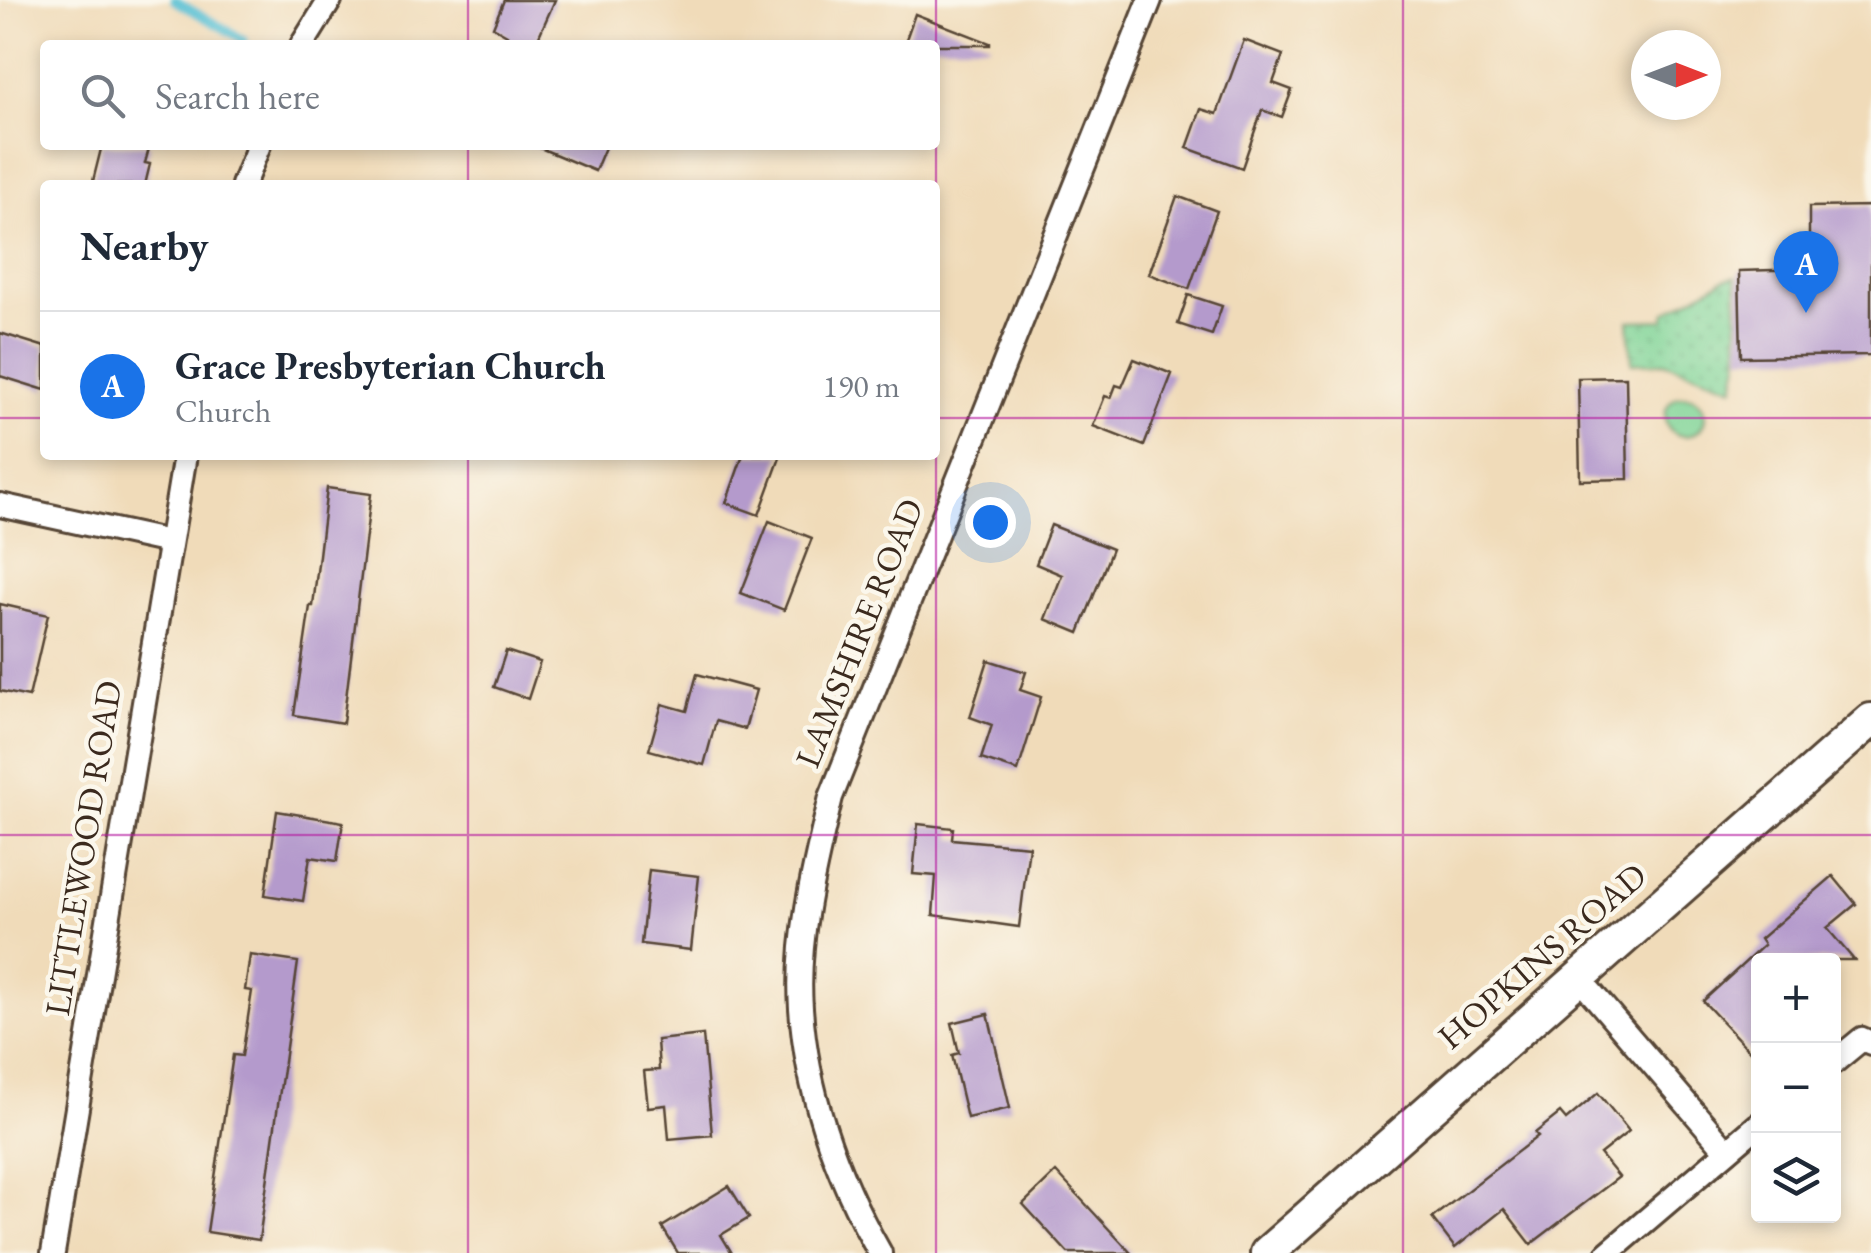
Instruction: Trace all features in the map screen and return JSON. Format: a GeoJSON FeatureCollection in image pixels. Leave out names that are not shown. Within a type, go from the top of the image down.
{"type":"FeatureCollection","features":[{"type":"Feature","properties":{"kind":"main road","name":"HOPKINS ROAD"},"geometry":{"type":"LineString","coordinates":[[1267,1253],[1871,720]]}},
{"type":"Feature","properties":{"kind":"street"},"geometry":{"type":"LineString","coordinates":[[305,40],[330,0]]}},
{"type":"Feature","properties":{"kind":"street","name":"LAMSHIRE ROAD"},"geometry":{"type":"LineString","coordinates":[[880,1253],[854,1206],[824,1134],[812,1079],[801,1007],[804,942],[814,869],[831,796],[1150,0]]}},
{"type":"Feature","properties":{"kind":"street"},"geometry":{"type":"LineString","coordinates":[[245,180],[257,150]]}},
{"type":"Feature","properties":{"kind":"street","name":"LITTLEWOOD ROAD"},"geometry":{"type":"LineString","coordinates":[[53,1253],[184,460]]}},
{"type":"Feature","properties":{"kind":"street"},"geometry":{"type":"LineString","coordinates":[[0,505],[168,542]]}},
{"type":"Feature","properties":{"kind":"street"},"geometry":{"type":"LineString","coordinates":[[1578,977],[1727,1152]]}},
{"type":"Feature","properties":{"kind":"street"},"geometry":{"type":"LineString","coordinates":[[1841,1056],[1862,1039],[1871,1043]]}},
{"type":"Feature","properties":{"kind":"street"},"geometry":{"type":"LineString","coordinates":[[1608,1253],[1751,1131]]}},
{"type":"Feature","properties":{"kind":"green space"},"geometry":{"type":"Polygon","coordinates":[[[1736,277],[1739,362],[1734,387],[1664,362],[1632,363],[1629,321],[1665,320],[1665,313],[1725,279],[1736,277]]]}},
{"type":"Feature","properties":{"kind":"green space"},"geometry":{"type":"Polygon","coordinates":[[[1685,396],[1699,402],[1705,416],[1699,430],[1685,436],[1671,430],[1665,416],[1671,402],[1685,396]]]}},
{"type":"Feature","properties":{"kind":"building"},"geometry":{"type":"Polygon","coordinates":[[[504,0],[555,0],[537,40],[505,40],[507,35],[493,27],[504,0]]]}},
{"type":"Feature","properties":{"kind":"building"},"geometry":{"type":"Polygon","coordinates":[[[915,14],[990,45],[940,45],[940,40],[906,40],[915,14]]]}},
{"type":"Feature","properties":{"kind":"building"},"geometry":{"type":"Polygon","coordinates":[[[1244,40],[1283,55],[1273,83],[1292,90],[1282,117],[1262,110],[1242,168],[1187,148],[1201,109],[1217,114],[1244,40]]]}},
{"type":"Feature","properties":{"kind":"building"},"geometry":{"type":"Polygon","coordinates":[[[101,150],[149,150],[146,180],[93,180],[101,150]]]}},
{"type":"Feature","properties":{"kind":"building"},"geometry":{"type":"Polygon","coordinates":[[[545,150],[604,150],[595,171],[545,150]]]}},
{"type":"Feature","properties":{"kind":"building"},"geometry":{"type":"Polygon","coordinates":[[[1177,196],[1217,211],[1189,289],[1149,274],[1177,196]]]}},
{"type":"Feature","properties":{"kind":"building"},"geometry":{"type":"Polygon","coordinates":[[[1871,206],[1871,355],[1741,357],[1739,271],[1809,269],[1809,207],[1871,206]]]}},
{"type":"Feature","properties":{"kind":"building"},"geometry":{"type":"Polygon","coordinates":[[[1188,295],[1222,306],[1212,335],[1178,324],[1188,295]]]}},
{"type":"Feature","properties":{"kind":"building"},"geometry":{"type":"Polygon","coordinates":[[[0,333],[40,345],[40,388],[0,376],[0,333]]]}},
{"type":"Feature","properties":{"kind":"building"},"geometry":{"type":"Polygon","coordinates":[[[1134,359],[1172,374],[1144,446],[1093,426],[1105,396],[1111,398],[1116,385],[1122,387],[1134,359]]]}},
{"type":"Feature","properties":{"kind":"building"},"geometry":{"type":"Polygon","coordinates":[[[1626,377],[1628,479],[1580,480],[1578,378],[1626,377]]]}},
{"type":"Feature","properties":{"kind":"building"},"geometry":{"type":"Polygon","coordinates":[[[741,460],[779,460],[759,515],[726,503],[741,460]]]}},
{"type":"Feature","properties":{"kind":"building"},"geometry":{"type":"Polygon","coordinates":[[[327,488],[371,494],[343,723],[294,715],[313,606],[327,488]]]}},
{"type":"Feature","properties":{"kind":"building"},"geometry":{"type":"Polygon","coordinates":[[[769,521],[812,538],[784,610],[741,593],[769,521]]]}},
{"type":"Feature","properties":{"kind":"building"},"geometry":{"type":"Polygon","coordinates":[[[1051,525],[1112,549],[1079,633],[1045,619],[1062,575],[1036,564],[1051,525]]]}},
{"type":"Feature","properties":{"kind":"building"},"geometry":{"type":"Polygon","coordinates":[[[0,604],[48,615],[29,697],[0,691],[0,604]]]}},
{"type":"Feature","properties":{"kind":"building"},"geometry":{"type":"Polygon","coordinates":[[[506,651],[540,662],[528,699],[494,687],[506,651]]]}},
{"type":"Feature","properties":{"kind":"building"},"geometry":{"type":"Polygon","coordinates":[[[988,660],[1026,672],[1020,690],[1041,697],[1018,771],[981,759],[992,725],[970,717],[988,660]]]}},
{"type":"Feature","properties":{"kind":"building"},"geometry":{"type":"Polygon","coordinates":[[[697,674],[756,690],[745,729],[716,721],[704,765],[649,750],[662,704],[687,711],[697,674]]]}},
{"type":"Feature","properties":{"kind":"building"},"geometry":{"type":"Polygon","coordinates":[[[277,811],[343,822],[337,861],[310,857],[303,901],[265,895],[277,811]]]}},
{"type":"Feature","properties":{"kind":"building"},"geometry":{"type":"Polygon","coordinates":[[[918,824],[953,828],[952,839],[1029,846],[1019,927],[933,915],[936,876],[913,874],[918,824]]]}},
{"type":"Feature","properties":{"kind":"building"},"geometry":{"type":"Polygon","coordinates":[[[649,870],[699,876],[691,950],[641,944],[649,870]]]}},
{"type":"Feature","properties":{"kind":"building"},"geometry":{"type":"Polygon","coordinates":[[[1833,876],[1856,904],[1827,928],[1854,960],[1841,960],[1841,953],[1755,953],[1764,945],[1760,939],[1833,876]]]}},
{"type":"Feature","properties":{"kind":"building"},"geometry":{"type":"Polygon","coordinates":[[[250,955],[298,962],[259,1240],[207,1232],[233,1055],[242,1056],[252,991],[245,990],[250,955]]]}},
{"type":"Feature","properties":{"kind":"building"},"geometry":{"type":"Polygon","coordinates":[[[1751,957],[1751,1052],[1703,1001],[1751,957]]]}},
{"type":"Feature","properties":{"kind":"building"},"geometry":{"type":"Polygon","coordinates":[[[988,1014],[1010,1108],[967,1118],[952,1055],[959,1053],[952,1023],[988,1014]]]}},
{"type":"Feature","properties":{"kind":"building"},"geometry":{"type":"Polygon","coordinates":[[[703,1035],[712,1135],[669,1139],[666,1105],[648,1107],[644,1071],[659,1070],[657,1040],[703,1035]]]}},
{"type":"Feature","properties":{"kind":"building"},"geometry":{"type":"Polygon","coordinates":[[[1598,1093],[1629,1131],[1600,1154],[1619,1177],[1531,1244],[1504,1209],[1455,1248],[1432,1218],[1538,1136],[1535,1133],[1560,1113],[1566,1120],[1598,1093]]]}},
{"type":"Feature","properties":{"kind":"building"},"geometry":{"type":"Polygon","coordinates":[[[1056,1172],[1131,1253],[1068,1253],[1023,1204],[1056,1172]]]}},
{"type":"Feature","properties":{"kind":"building"},"geometry":{"type":"Polygon","coordinates":[[[729,1186],[749,1218],[721,1235],[732,1253],[678,1253],[662,1227],[729,1186]]]}},
{"type":"Feature","properties":{"kind":"waterway"},"geometry":{"type":"LineString","coordinates":[[174,0],[244,40]]}},
{"type":"Feature","properties":{"kind":"place","name":"Grace Presbyterian Church"},"geometry":{"type":"Point","coordinates":[1806,313]}}]}
